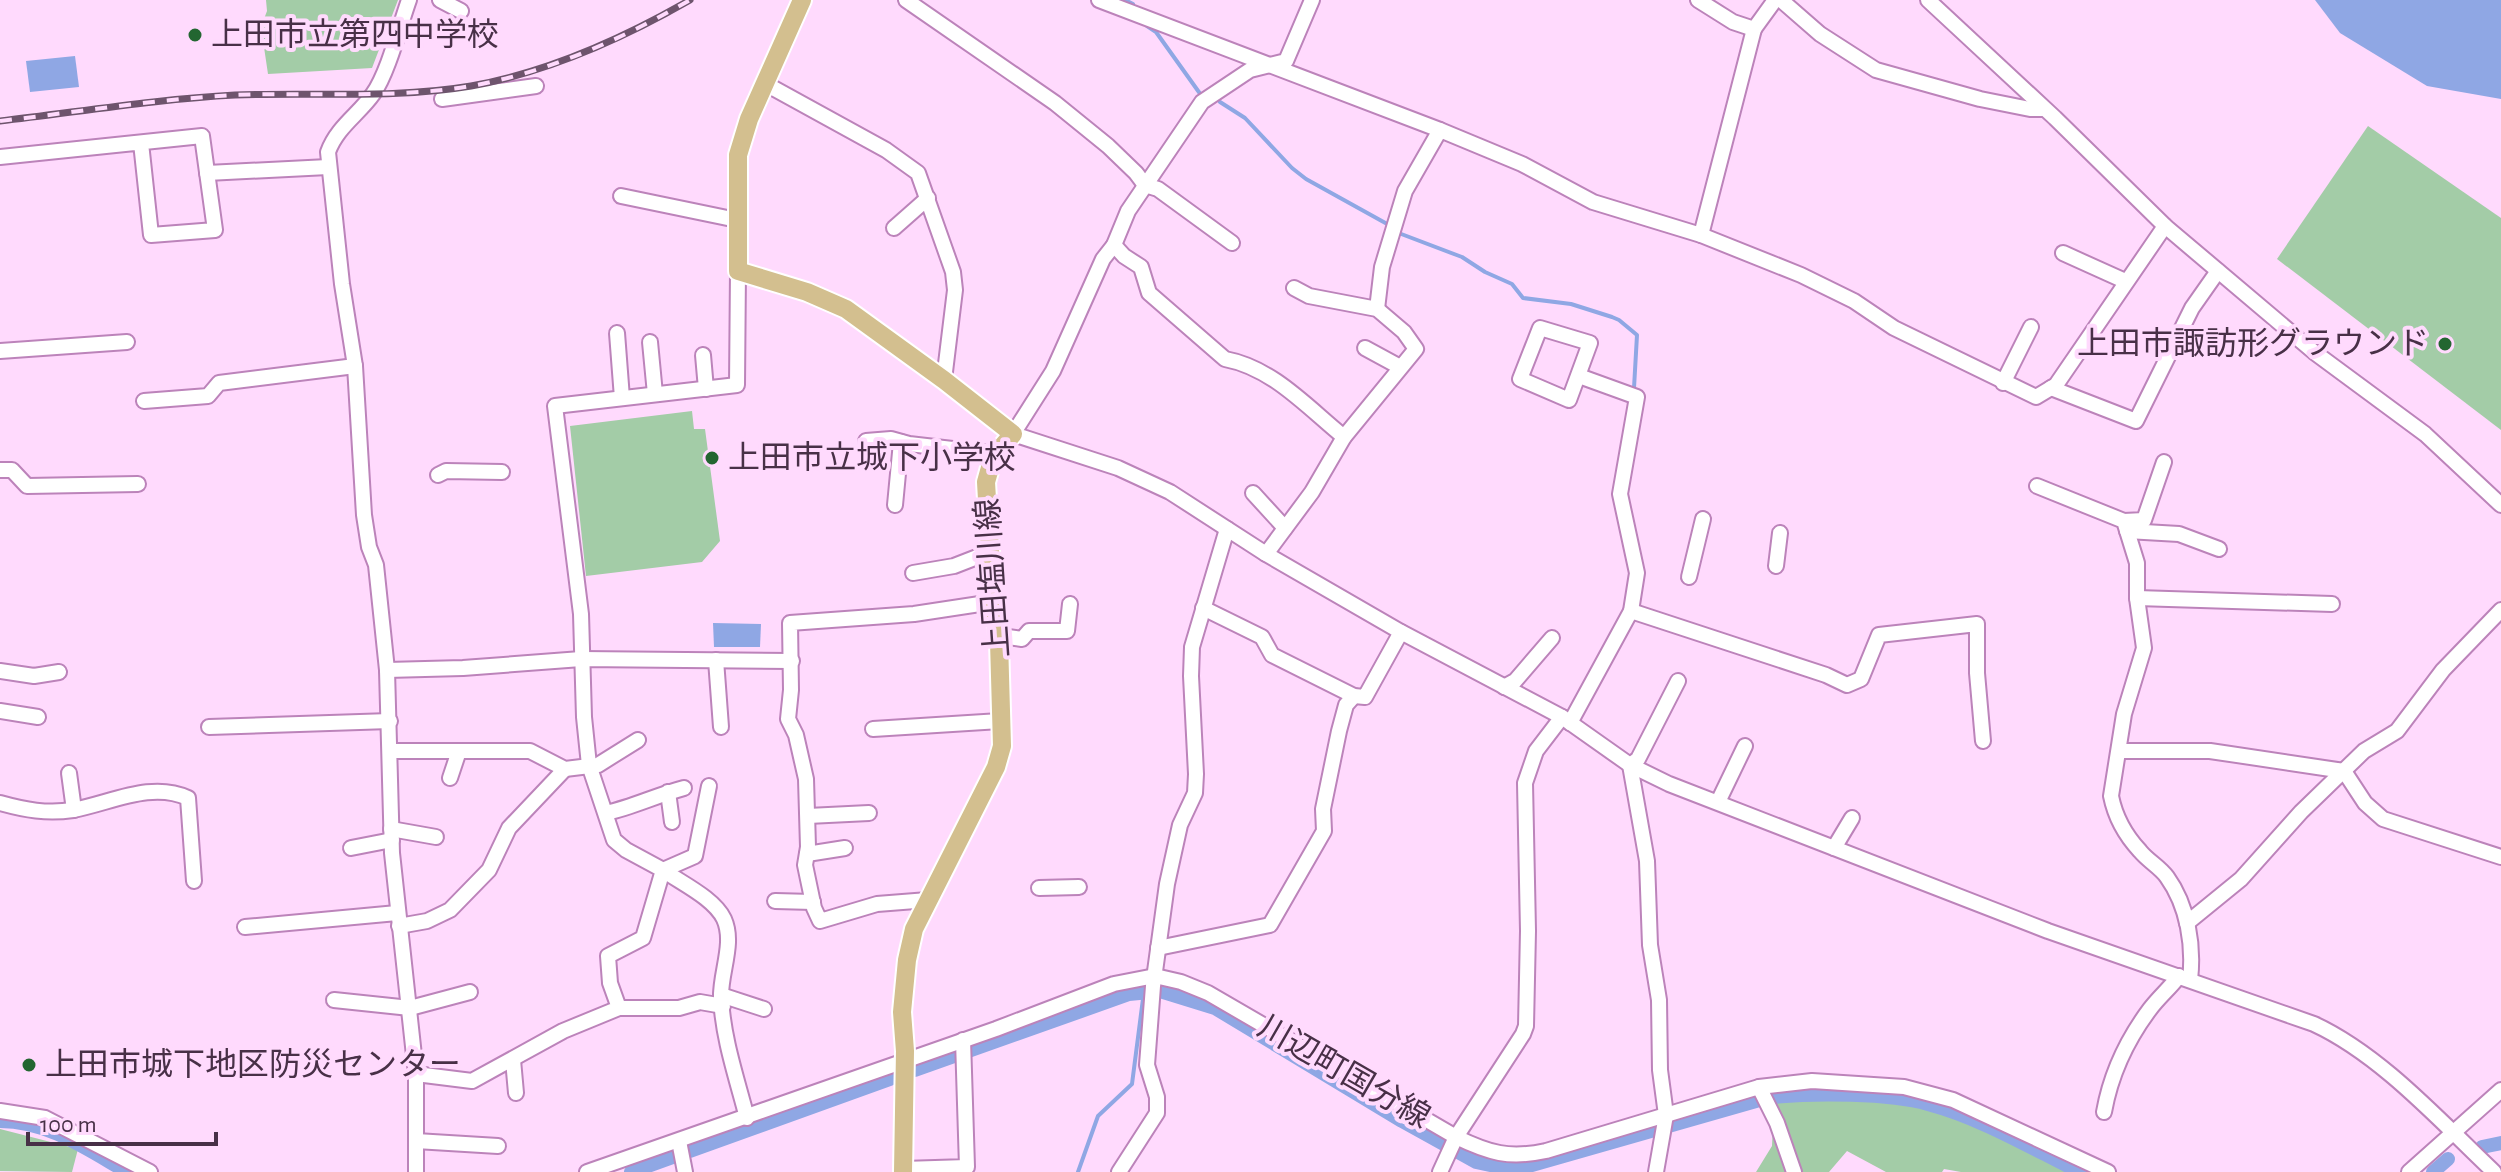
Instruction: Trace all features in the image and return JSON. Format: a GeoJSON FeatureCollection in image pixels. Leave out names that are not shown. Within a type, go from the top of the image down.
{"type":"FeatureCollection","features":[{"type":"Feature","properties":{"kind":"main road"},"geometry":{"type":"LineString","coordinates":[[802,0],[749,119],[738,155],[738,271],[807,292],[846,309],[1013,434]]}},
{"type":"Feature","properties":{"kind":"main road","name":"上田塩川線"},"geometry":{"type":"LineString","coordinates":[[903,1170],[902,1012],[907,960],[914,929],[996,767],[1002,746],[999,641],[993,602],[986,482],[987,471],[996,454],[1013,434]]}},
{"type":"Feature","properties":{"kind":"street"},"geometry":{"type":"LineString","coordinates":[[409,0],[378,85],[332,142],[328,167],[355,366],[364,515],[369,547],[376,565],[387,670],[391,834],[416,1074],[416,1172]]}},
{"type":"Feature","properties":{"kind":"street"},"geometry":{"type":"LineString","coordinates":[[440,0],[461,11]]}},
{"type":"Feature","properties":{"kind":"street"},"geometry":{"type":"LineString","coordinates":[[906,0],[1055,103],[1108,146],[1145,185],[1158,189],[1232,243]]}},
{"type":"Feature","properties":{"kind":"street"},"geometry":{"type":"LineString","coordinates":[[1099,0],[1440,130],[1522,164],[1593,202],[1701,235],[1840,294],[1894,328],[2036,397],[2056,385],[2165,226]]}},
{"type":"Feature","properties":{"kind":"street"},"geometry":{"type":"LineString","coordinates":[[1312,0],[1286,61],[1250,70],[1202,102],[1128,211],[1053,371],[1013,434],[1118,468],[1170,492],[1266,554],[1401,632],[1450,655],[1566,720],[1630,765],[1669,784],[2035,926],[2335,1034],[2384,1071],[2494,1172]]}},
{"type":"Feature","properties":{"kind":"street"},"geometry":{"type":"LineString","coordinates":[[1698,0],[1733,22],[1754,29]]}},
{"type":"Feature","properties":{"kind":"street"},"geometry":{"type":"LineString","coordinates":[[1701,235],[1754,29],[1778,0],[1820,34],[1876,70],[1980,99],[2043,109]]}},
{"type":"Feature","properties":{"kind":"street"},"geometry":{"type":"LineString","coordinates":[[1928,0],[2165,226],[2314,352],[2425,434],[2501,505]]}},
{"type":"Feature","properties":{"kind":"street"},"geometry":{"type":"LineString","coordinates":[[764,83],[918,173],[953,272],[955,290],[944,380]]}},
{"type":"Feature","properties":{"kind":"street"},"geometry":{"type":"LineString","coordinates":[[442,99],[536,86]]}},
{"type":"Feature","properties":{"kind":"street"},"geometry":{"type":"LineString","coordinates":[[1377,309],[1382,267],[1405,191],[1440,130]]}},
{"type":"Feature","properties":{"kind":"street"},"geometry":{"type":"LineString","coordinates":[[0,157],[202,136],[215,230],[151,235],[141,143]]}},
{"type":"Feature","properties":{"kind":"street"},"geometry":{"type":"LineString","coordinates":[[207,173],[328,167]]}},
{"type":"Feature","properties":{"kind":"street"},"geometry":{"type":"LineString","coordinates":[[621,196],[737,220]]}},
{"type":"Feature","properties":{"kind":"street"},"geometry":{"type":"LineString","coordinates":[[894,228],[928,198]]}},
{"type":"Feature","properties":{"kind":"street"},"geometry":{"type":"LineString","coordinates":[[1114,245],[1141,267],[1149,293],[1225,359],[1265,372],[1344,437]]}},
{"type":"Feature","properties":{"kind":"street"},"geometry":{"type":"LineString","coordinates":[[2063,253],[2125,281]]}},
{"type":"Feature","properties":{"kind":"street"},"geometry":{"type":"LineString","coordinates":[[738,271],[737,385],[555,406],[581,614],[589,765],[614,840],[717,908],[725,922],[728,939],[722,1000],[724,1031],[747,1118]]}},
{"type":"Feature","properties":{"kind":"street"},"geometry":{"type":"LineString","coordinates":[[2051,388],[2136,421],[2192,308],[2218,271]]}},
{"type":"Feature","properties":{"kind":"street"},"geometry":{"type":"LineString","coordinates":[[1266,554],[1312,492],[1344,437],[1416,349],[1404,332],[1377,309],[1309,296],[1294,288]]}},
{"type":"Feature","properties":{"kind":"street"},"geometry":{"type":"LineString","coordinates":[[2003,383],[2031,327]]}},
{"type":"Feature","properties":{"kind":"street"},"geometry":{"type":"LineString","coordinates":[[1540,328],[1590,343],[1579,376],[1569,400],[1520,379],[1540,328]]}},
{"type":"Feature","properties":{"kind":"street"},"geometry":{"type":"LineString","coordinates":[[617,333],[622,398]]}},
{"type":"Feature","properties":{"kind":"street"},"geometry":{"type":"LineString","coordinates":[[0,351],[127,342]]}},
{"type":"Feature","properties":{"kind":"street"},"geometry":{"type":"LineString","coordinates":[[650,342],[655,394]]}},
{"type":"Feature","properties":{"kind":"street"},"geometry":{"type":"LineString","coordinates":[[1365,348],[1400,367]]}},
{"type":"Feature","properties":{"kind":"street"},"geometry":{"type":"LineString","coordinates":[[703,355],[706,389]]}},
{"type":"Feature","properties":{"kind":"street"},"geometry":{"type":"LineString","coordinates":[[144,401],[208,396],[219,383],[355,366]]}},
{"type":"Feature","properties":{"kind":"street"},"geometry":{"type":"LineString","coordinates":[[1440,1172],[1456,1137],[1526,1026],[1525,783],[1536,751],[1566,720],[1631,611],[1637,573],[1620,494],[1637,397],[1579,376]]}},
{"type":"Feature","properties":{"kind":"street"},"geometry":{"type":"LineString","coordinates":[[866,441],[891,439],[996,454]]}},
{"type":"Feature","properties":{"kind":"street"},"geometry":{"type":"LineString","coordinates":[[895,505],[901,442]]}},
{"type":"Feature","properties":{"kind":"street"},"geometry":{"type":"LineString","coordinates":[[2125,526],[2144,520],[2164,462]]}},
{"type":"Feature","properties":{"kind":"street"},"geometry":{"type":"LineString","coordinates":[[0,470],[12,470],[27,486],[138,484]]}},
{"type":"Feature","properties":{"kind":"street"},"geometry":{"type":"LineString","coordinates":[[438,475],[446,471],[502,472]]}},
{"type":"Feature","properties":{"kind":"street"},"geometry":{"type":"LineString","coordinates":[[2037,486],[2125,526],[2179,534],[2219,549]]}},
{"type":"Feature","properties":{"kind":"street"},"geometry":{"type":"LineString","coordinates":[[1253,493],[1285,528]]}},
{"type":"Feature","properties":{"kind":"street"},"geometry":{"type":"LineString","coordinates":[[1689,577],[1703,519]]}},
{"type":"Feature","properties":{"kind":"street"},"geometry":{"type":"LineString","coordinates":[[2104,1112],[2110,1079],[2119,1058],[2151,1007],[2184,978],[2193,952],[2187,923],[2167,877],[2140,852],[2126,833],[2114,810],[2111,796],[2124,714],[2144,648],[2137,598],[2137,563],[2125,526]]}},
{"type":"Feature","properties":{"kind":"street"},"geometry":{"type":"LineString","coordinates":[[1119,1172],[1157,1113],[1157,1097],[1147,1065],[1158,948],[1167,884],[1180,825],[1195,793],[1192,647],[1227,529]]}},
{"type":"Feature","properties":{"kind":"street"},"geometry":{"type":"LineString","coordinates":[[1776,566],[1780,533]]}},
{"type":"Feature","properties":{"kind":"street"},"geometry":{"type":"LineString","coordinates":[[913,573],[954,566],[990,552]]}},
{"type":"Feature","properties":{"kind":"street"},"geometry":{"type":"LineString","coordinates":[[2137,598],[2332,604]]}},
{"type":"Feature","properties":{"kind":"street"},"geometry":{"type":"LineString","coordinates":[[928,900],[877,904],[820,921],[805,865],[808,816],[806,779],[796,735],[788,719],[792,661],[790,623],[914,614],[993,602]]}},
{"type":"Feature","properties":{"kind":"street"},"geometry":{"type":"LineString","coordinates":[[999,641],[1008,637],[1022,639],[1029,631],[1067,631],[1070,604]]}},
{"type":"Feature","properties":{"kind":"street"},"geometry":{"type":"LineString","coordinates":[[1203,608],[1262,637],[1272,655],[1354,696],[1365,697],[1401,632]]}},
{"type":"Feature","properties":{"kind":"street"},"geometry":{"type":"LineString","coordinates":[[2187,923],[2241,879],[2301,812],[2364,751],[2397,731],[2443,670],[2501,610]]}},
{"type":"Feature","properties":{"kind":"street"},"geometry":{"type":"LineString","coordinates":[[1631,611],[1826,675],[1847,685],[1861,679],[1879,635],[1977,624],[1977,673],[1983,741]]}},
{"type":"Feature","properties":{"kind":"street"},"geometry":{"type":"LineString","coordinates":[[1504,687],[1515,681],[1552,638]]}},
{"type":"Feature","properties":{"kind":"street"},"geometry":{"type":"LineString","coordinates":[[387,670],[581,659],[792,661]]}},
{"type":"Feature","properties":{"kind":"street"},"geometry":{"type":"LineString","coordinates":[[716,660],[721,727]]}},
{"type":"Feature","properties":{"kind":"street"},"geometry":{"type":"LineString","coordinates":[[0,671],[34,676],[59,672]]}},
{"type":"Feature","properties":{"kind":"street"},"geometry":{"type":"LineString","coordinates":[[1630,765],[1638,759],[1678,681]]}},
{"type":"Feature","properties":{"kind":"street"},"geometry":{"type":"LineString","coordinates":[[1158,948],[1270,925],[1324,831],[1323,809],[1339,731],[1346,705],[1354,696]]}},
{"type":"Feature","properties":{"kind":"street"},"geometry":{"type":"LineString","coordinates":[[0,711],[38,717]]}},
{"type":"Feature","properties":{"kind":"street"},"geometry":{"type":"LineString","coordinates":[[209,727],[390,721]]}},
{"type":"Feature","properties":{"kind":"street"},"geometry":{"type":"LineString","coordinates":[[873,729],[1000,721]]}},
{"type":"Feature","properties":{"kind":"street"},"geometry":{"type":"LineString","coordinates":[[391,751],[530,751],[565,769],[598,765],[638,740]]}},
{"type":"Feature","properties":{"kind":"street"},"geometry":{"type":"LineString","coordinates":[[1718,802],[1745,746]]}},
{"type":"Feature","properties":{"kind":"street"},"geometry":{"type":"LineString","coordinates":[[450,778],[459,751]]}},
{"type":"Feature","properties":{"kind":"street"},"geometry":{"type":"LineString","coordinates":[[2120,751],[2210,751],[2344,771],[2365,803],[2383,819],[2501,857]]}},
{"type":"Feature","properties":{"kind":"street"},"geometry":{"type":"LineString","coordinates":[[1630,765],[1650,884],[1650,945],[1659,1000],[1663,1125],[1656,1172]]}},
{"type":"Feature","properties":{"kind":"street"},"geometry":{"type":"LineString","coordinates":[[245,927],[398,919],[427,921],[450,910],[489,870],[509,828],[565,769]]}},
{"type":"Feature","properties":{"kind":"street"},"geometry":{"type":"LineString","coordinates":[[69,773],[74,810]]}},
{"type":"Feature","properties":{"kind":"street"},"geometry":{"type":"LineString","coordinates":[[619,1008],[610,983],[608,956],[643,938],[663,870],[695,856],[709,786]]}},
{"type":"Feature","properties":{"kind":"street"},"geometry":{"type":"LineString","coordinates":[[606,813],[635,807],[684,788]]}},
{"type":"Feature","properties":{"kind":"street"},"geometry":{"type":"LineString","coordinates":[[0,803],[30,812],[74,810],[134,794],[173,791],[188,798],[194,881]]}},
{"type":"Feature","properties":{"kind":"street"},"geometry":{"type":"LineString","coordinates":[[668,792],[672,822]]}},
{"type":"Feature","properties":{"kind":"street"},"geometry":{"type":"LineString","coordinates":[[808,816],[869,813]]}},
{"type":"Feature","properties":{"kind":"street"},"geometry":{"type":"LineString","coordinates":[[1834,848],[1852,818]]}},
{"type":"Feature","properties":{"kind":"street"},"geometry":{"type":"LineString","coordinates":[[351,848],[391,834],[436,837]]}},
{"type":"Feature","properties":{"kind":"street"},"geometry":{"type":"LineString","coordinates":[[807,854],[845,848]]}},
{"type":"Feature","properties":{"kind":"street"},"geometry":{"type":"LineString","coordinates":[[1039,888],[1079,887]]}},
{"type":"Feature","properties":{"kind":"street"},"geometry":{"type":"LineString","coordinates":[[775,901],[813,902]]}},
{"type":"Feature","properties":{"kind":"street","name":"川辺町国分線"},"geometry":{"type":"LineString","coordinates":[[587,1172],[904,1062],[1114,984],[1154,986],[1181,982],[1208,993],[1456,1137],[1482,1149],[1523,1156],[1663,1125],[1759,1087],[1812,1081],[1904,1087],[1929,1093],[1978,1110],[2108,1172]]}},
{"type":"Feature","properties":{"kind":"street"},"geometry":{"type":"LineString","coordinates":[[334,1000],[410,1008],[470,992]]}},
{"type":"Feature","properties":{"kind":"street"},"geometry":{"type":"LineString","coordinates":[[416,1074],[472,1081],[563,1031],[619,1008],[679,1008],[722,1000],[764,1009]]}},
{"type":"Feature","properties":{"kind":"street"},"geometry":{"type":"LineString","coordinates":[[903,1170],[967,1167],[963,1040]]}},
{"type":"Feature","properties":{"kind":"street"},"geometry":{"type":"LineString","coordinates":[[513,1060],[516,1093]]}},
{"type":"Feature","properties":{"kind":"street"},"geometry":{"type":"LineString","coordinates":[[1759,1087],[1777,1123],[1794,1172]]}},
{"type":"Feature","properties":{"kind":"street"},"geometry":{"type":"LineString","coordinates":[[2409,1172],[2501,1090]]}},
{"type":"Feature","properties":{"kind":"street"},"geometry":{"type":"LineString","coordinates":[[0,1111],[16,1111],[45,1118],[150,1172]]}},
{"type":"Feature","properties":{"kind":"street"},"geometry":{"type":"LineString","coordinates":[[416,1141],[498,1146]]}},
{"type":"Feature","properties":{"kind":"street"},"geometry":{"type":"LineString","coordinates":[[679,1141],[685,1172]]}},
{"type":"Feature","properties":{"kind":"green space"},"geometry":{"type":"Polygon","coordinates":[[[266,0],[398,0],[372,68],[268,74],[261,27],[267,11],[266,0]]]}},
{"type":"Feature","properties":{"kind":"green space","name":"上田市諏訪形グラウンド"},"geometry":{"type":"Polygon","coordinates":[[[2368,126],[2501,218],[2501,430],[2277,259],[2368,126]]]}},
{"type":"Feature","properties":{"kind":"green space"},"geometry":{"type":"Polygon","coordinates":[[[692,411],[694,429],[705,429],[720,541],[702,562],[586,576],[570,426],[692,411]]]}},
{"type":"Feature","properties":{"kind":"green space"},"geometry":{"type":"Polygon","coordinates":[[[1793,1098],[1890,1100],[1942,1110],[1980,1125],[2074,1172],[1961,1172],[1944,1169],[1942,1172],[1886,1172],[1847,1151],[1829,1172],[1756,1172],[1772,1146],[1774,1101],[1793,1098]]]}},
{"type":"Feature","properties":{"kind":"green space"},"geometry":{"type":"Polygon","coordinates":[[[0,1129],[78,1149],[72,1172],[0,1171],[0,1129]]]}},
{"type":"Feature","properties":{"kind":"water"},"geometry":{"type":"Polygon","coordinates":[[[2315,0],[2501,0],[2501,99],[2427,86],[2340,33],[2315,0]]]}},
{"type":"Feature","properties":{"kind":"water"},"geometry":{"type":"Polygon","coordinates":[[[75,56],[79,87],[30,92],[26,61],[75,56]]]}},
{"type":"Feature","properties":{"kind":"water"},"geometry":{"type":"Polygon","coordinates":[[[713,623],[761,624],[760,647],[714,647],[713,623]]]}},
{"type":"Feature","properties":{"kind":"waterway"},"geometry":{"type":"LineString","coordinates":[[1125,0],[1133,4]]}},
{"type":"Feature","properties":{"kind":"waterway"},"geometry":{"type":"LineString","coordinates":[[1147,26],[1156,32],[1201,95]]}},
{"type":"Feature","properties":{"kind":"waterway"},"geometry":{"type":"LineString","coordinates":[[1220,102],[1245,118],[1306,179],[1389,225]]}},
{"type":"Feature","properties":{"kind":"waterway"},"geometry":{"type":"LineString","coordinates":[[1396,232],[1462,257],[1512,284],[1523,298],[1571,304],[1619,320],[1637,335],[1634,388]]}},
{"type":"Feature","properties":{"kind":"waterway"},"geometry":{"type":"LineString","coordinates":[[1078,1172],[1098,1116],[1132,1084],[1144,991]]}},
{"type":"Feature","properties":{"kind":"waterway"},"geometry":{"type":"LineString","coordinates":[[915,1070],[1129,994],[1160,991],[1215,1008],[1402,1121],[1476,1162],[1500,1167],[1525,1167],[1756,1101]]}},
{"type":"Feature","properties":{"kind":"waterway"},"geometry":{"type":"LineString","coordinates":[[690,1151],[890,1079]]}},
{"type":"Feature","properties":{"kind":"waterway"},"geometry":{"type":"LineString","coordinates":[[1773,1097],[1851,1095],[1912,1100],[1986,1125],[2080,1172]]}},
{"type":"Feature","properties":{"kind":"waterway"},"geometry":{"type":"LineString","coordinates":[[0,1121],[18,1122],[51,1131],[127,1172]]}},
{"type":"Feature","properties":{"kind":"waterway"},"geometry":{"type":"LineString","coordinates":[[2482,1147],[2501,1143]]}},
{"type":"Feature","properties":{"kind":"waterway"},"geometry":{"type":"LineString","coordinates":[[631,1172],[673,1157]]}},
{"type":"Feature","properties":{"kind":"waterway"},"geometry":{"type":"LineString","coordinates":[[2433,1172],[2448,1159]]}},
{"type":"Feature","properties":{"kind":"waterway"},"geometry":{"type":"LineString","coordinates":[[1512,1168],[1515,1172]]}},
{"type":"Feature","properties":{"kind":"railway"},"geometry":{"type":"LineString","coordinates":[[0,121],[206,97],[383,94],[471,86],[557,63],[638,28],[690,0]]}},
{"type":"Feature","properties":{"kind":"place","name":"上田市立第四中学校"},"geometry":{"type":"Point","coordinates":[195,35]}},
{"type":"Feature","properties":{"kind":"place","name":"上田市諏訪形グラウンド"},"geometry":{"type":"Point","coordinates":[2445,344]}},
{"type":"Feature","properties":{"kind":"place","name":"上田市立城下小学校"},"geometry":{"type":"Point","coordinates":[712,458]}},
{"type":"Feature","properties":{"kind":"place","name":"上田市城下地区防災センター"},"geometry":{"type":"Point","coordinates":[29,1065]}}]}
